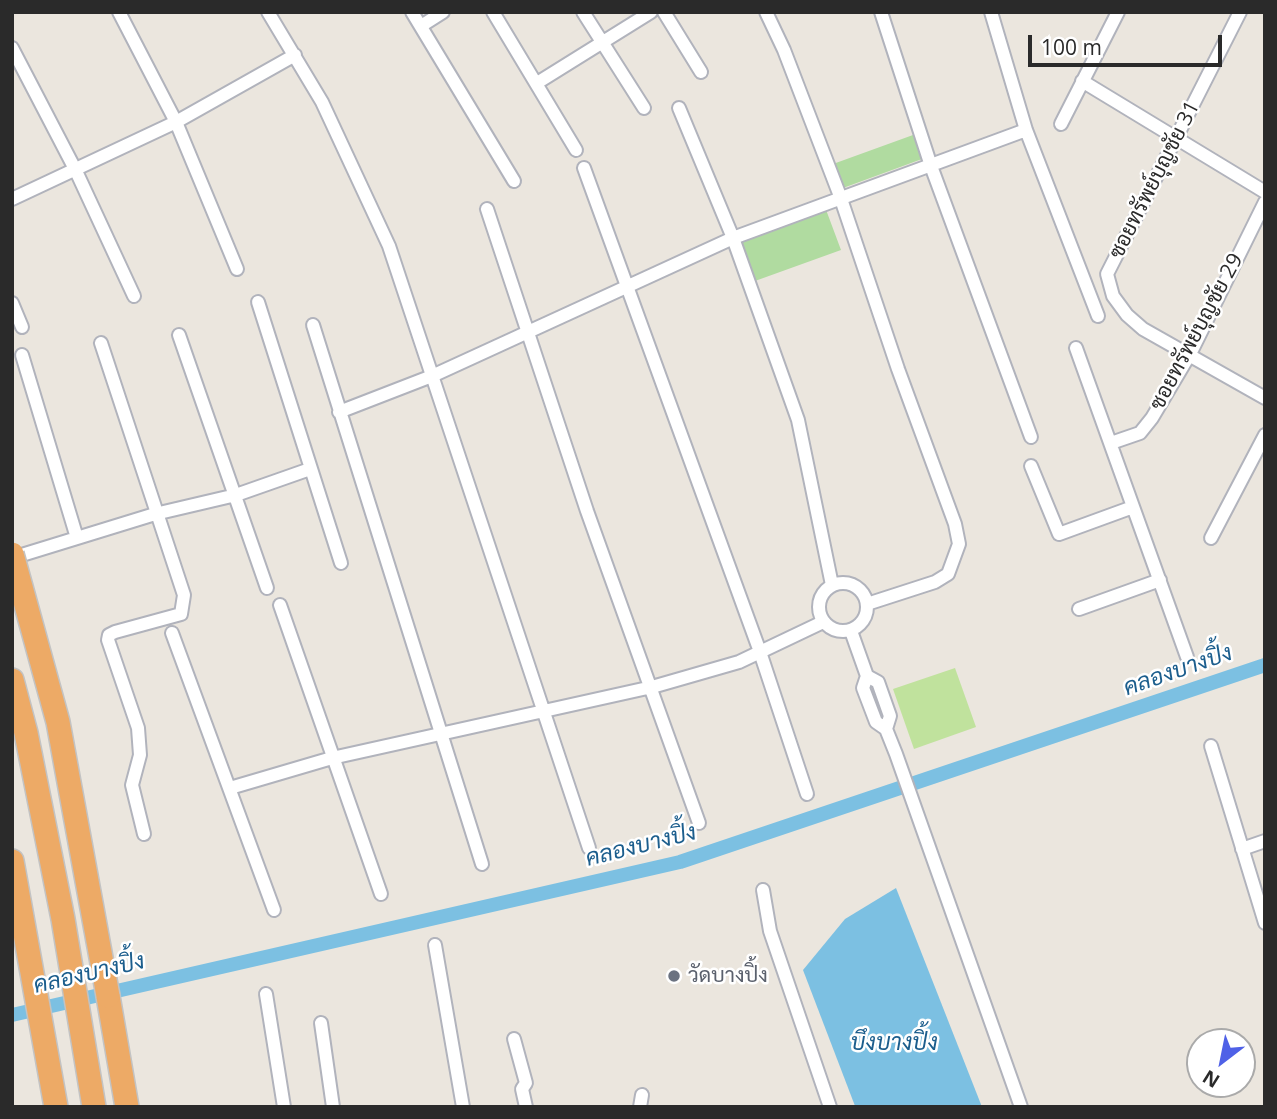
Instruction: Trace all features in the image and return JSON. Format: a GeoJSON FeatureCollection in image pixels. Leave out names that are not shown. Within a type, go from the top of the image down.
{"type":"FeatureCollection","features":[{"type":"Feature","properties":{"kind":"highway"},"geometry":{"type":"LineString","coordinates":[[12,556],[58,722],[129,1100]]}},
{"type":"Feature","properties":{"kind":"highway"},"geometry":{"type":"LineString","coordinates":[[12,680],[26,733],[63,919],[94,1107]]}},
{"type":"Feature","properties":{"kind":"highway"},"geometry":{"type":"LineString","coordinates":[[12,861],[56,1107]]}},
{"type":"Feature","properties":{"kind":"street"},"geometry":{"type":"LineString","coordinates":[[119,12],[176,122],[237,269]]}},
{"type":"Feature","properties":{"kind":"street"},"geometry":{"type":"LineString","coordinates":[[268,12],[322,102],[388,246],[589,848]]}},
{"type":"Feature","properties":{"kind":"street"},"geometry":{"type":"LineString","coordinates":[[412,12],[514,181]]}},
{"type":"Feature","properties":{"kind":"street"},"geometry":{"type":"LineString","coordinates":[[421,26],[443,12]]}},
{"type":"Feature","properties":{"kind":"street"},"geometry":{"type":"LineString","coordinates":[[493,12],[576,150]]}},
{"type":"Feature","properties":{"kind":"street"},"geometry":{"type":"LineString","coordinates":[[583,12],[644,108]]}},
{"type":"Feature","properties":{"kind":"street"},"geometry":{"type":"LineString","coordinates":[[537,83],[651,12]]}},
{"type":"Feature","properties":{"kind":"street"},"geometry":{"type":"LineString","coordinates":[[664,12],[701,72]]}},
{"type":"Feature","properties":{"kind":"street"},"geometry":{"type":"LineString","coordinates":[[766,12],[784,50],[840,196],[898,369],[955,524],[959,544],[948,573],[935,582],[867,604]]}},
{"type":"Feature","properties":{"kind":"street"},"geometry":{"type":"LineString","coordinates":[[881,12],[931,166],[1031,436]]}},
{"type":"Feature","properties":{"kind":"street"},"geometry":{"type":"LineString","coordinates":[[991,12],[1026,130],[1098,316]]}},
{"type":"Feature","properties":{"kind":"street"},"geometry":{"type":"LineString","coordinates":[[1061,124],[1118,12]]}},
{"type":"Feature","properties":{"kind":"street","name":"ซอยทรัพย์บุญชัย 31"},"geometry":{"type":"LineString","coordinates":[[1240,12],[1107,274],[1113,296],[1127,316],[1143,329],[1265,398]]}},
{"type":"Feature","properties":{"kind":"street"},"geometry":{"type":"LineString","coordinates":[[12,48],[76,171],[134,296]]}},
{"type":"Feature","properties":{"kind":"street"},"geometry":{"type":"LineString","coordinates":[[12,199],[176,122],[295,55]]}},
{"type":"Feature","properties":{"kind":"street"},"geometry":{"type":"LineString","coordinates":[[1082,81],[1265,192]]}},
{"type":"Feature","properties":{"kind":"street"},"geometry":{"type":"LineString","coordinates":[[679,108],[733,238],[798,420],[832,585]]}},
{"type":"Feature","properties":{"kind":"street"},"geometry":{"type":"LineString","coordinates":[[340,412],[432,376],[625,285],[733,238],[840,196],[931,166],[1026,130]]}},
{"type":"Feature","properties":{"kind":"street"},"geometry":{"type":"LineString","coordinates":[[584,168],[760,653],[807,794]]}},
{"type":"Feature","properties":{"kind":"street","name":"ซอยทรัพย์บุญชัย 29"},"geometry":{"type":"LineString","coordinates":[[1111,443],[1140,433],[1190,354],[1265,202]]}},
{"type":"Feature","properties":{"kind":"street"},"geometry":{"type":"LineString","coordinates":[[487,209],[587,511],[699,823]]}},
{"type":"Feature","properties":{"kind":"street"},"geometry":{"type":"LineString","coordinates":[[258,302],[341,564]]}},
{"type":"Feature","properties":{"kind":"street"},"geometry":{"type":"LineString","coordinates":[[12,303],[22,327]]}},
{"type":"Feature","properties":{"kind":"street"},"geometry":{"type":"LineString","coordinates":[[313,325],[482,864]]}},
{"type":"Feature","properties":{"kind":"street"},"geometry":{"type":"LineString","coordinates":[[179,335],[267,588]]}},
{"type":"Feature","properties":{"kind":"street"},"geometry":{"type":"LineString","coordinates":[[101,343],[155,514],[184,595],[181,614],[169,620],[115,632],[109,635],[108,640],[139,736],[140,755],[132,785],[144,834]]}},
{"type":"Feature","properties":{"kind":"street"},"geometry":{"type":"LineString","coordinates":[[1076,348],[1187,657]]}},
{"type":"Feature","properties":{"kind":"street"},"geometry":{"type":"LineString","coordinates":[[22,355],[77,538]]}},
{"type":"Feature","properties":{"kind":"street"},"geometry":{"type":"LineString","coordinates":[[1211,538],[1265,435]]}},
{"type":"Feature","properties":{"kind":"street"},"geometry":{"type":"LineString","coordinates":[[1031,466],[1059,534],[1133,507]]}},
{"type":"Feature","properties":{"kind":"street"},"geometry":{"type":"LineString","coordinates":[[12,556],[155,514],[236,495],[310,470]]}},
{"type":"Feature","properties":{"kind":"street"},"geometry":{"type":"LineString","coordinates":[[1079,609],[1160,580]]}},
{"type":"Feature","properties":{"kind":"street"},"geometry":{"type":"LineString","coordinates":[[832,585],[855,586],[867,604],[864,620],[851,631],[836,631],[823,622],[819,601],[832,585]]}},
{"type":"Feature","properties":{"kind":"street"},"geometry":{"type":"LineString","coordinates":[[280,605],[381,894]]}},
{"type":"Feature","properties":{"kind":"street"},"geometry":{"type":"LineString","coordinates":[[230,788],[332,758],[652,687],[739,662],[823,622]]}},
{"type":"Feature","properties":{"kind":"street"},"geometry":{"type":"LineString","coordinates":[[851,631],[867,676],[863,688],[876,722],[886,729],[1021,1107]]}},
{"type":"Feature","properties":{"kind":"street"},"geometry":{"type":"LineString","coordinates":[[172,633],[274,910]]}},
{"type":"Feature","properties":{"kind":"street"},"geometry":{"type":"LineString","coordinates":[[1211,746],[1265,923]]}},
{"type":"Feature","properties":{"kind":"street"},"geometry":{"type":"LineString","coordinates":[[1242,849],[1265,841]]}},
{"type":"Feature","properties":{"kind":"street"},"geometry":{"type":"LineString","coordinates":[[763,890],[770,931],[830,1107]]}},
{"type":"Feature","properties":{"kind":"street"},"geometry":{"type":"LineString","coordinates":[[435,946],[463,1107]]}},
{"type":"Feature","properties":{"kind":"street"},"geometry":{"type":"LineString","coordinates":[[266,994],[284,1107]]}},
{"type":"Feature","properties":{"kind":"street"},"geometry":{"type":"LineString","coordinates":[[321,1023],[333,1107]]}},
{"type":"Feature","properties":{"kind":"street"},"geometry":{"type":"LineString","coordinates":[[514,1039],[526,1083],[522,1089],[526,1107]]}},
{"type":"Feature","properties":{"kind":"green space"},"geometry":{"type":"Polygon","coordinates":[[[913,135],[922,159],[843,188],[833,164],[913,135]]]}},
{"type":"Feature","properties":{"kind":"green space"},"geometry":{"type":"Polygon","coordinates":[[[825,207],[841,250],[755,281],[739,239],[825,207]]]}},
{"type":"Feature","properties":{"kind":"green space"},"geometry":{"type":"Polygon","coordinates":[[[955,668],[976,727],[914,749],[893,689],[955,668]]]}},
{"type":"Feature","properties":{"kind":"water","name":"บึงบางปิ้ง"},"geometry":{"type":"Polygon","coordinates":[[[896,888],[982,1107],[855,1106],[803,970],[845,919],[896,888]]]}},
{"type":"Feature","properties":{"kind":"waterway","name":"คลองบางปิ้ง"},"geometry":{"type":"LineString","coordinates":[[12,1015],[680,862],[1265,665]]}},
{"type":"Feature","properties":{"kind":"place","name":"วัดบางปิ้ง"},"geometry":{"type":"Point","coordinates":[674,976]}}]}
